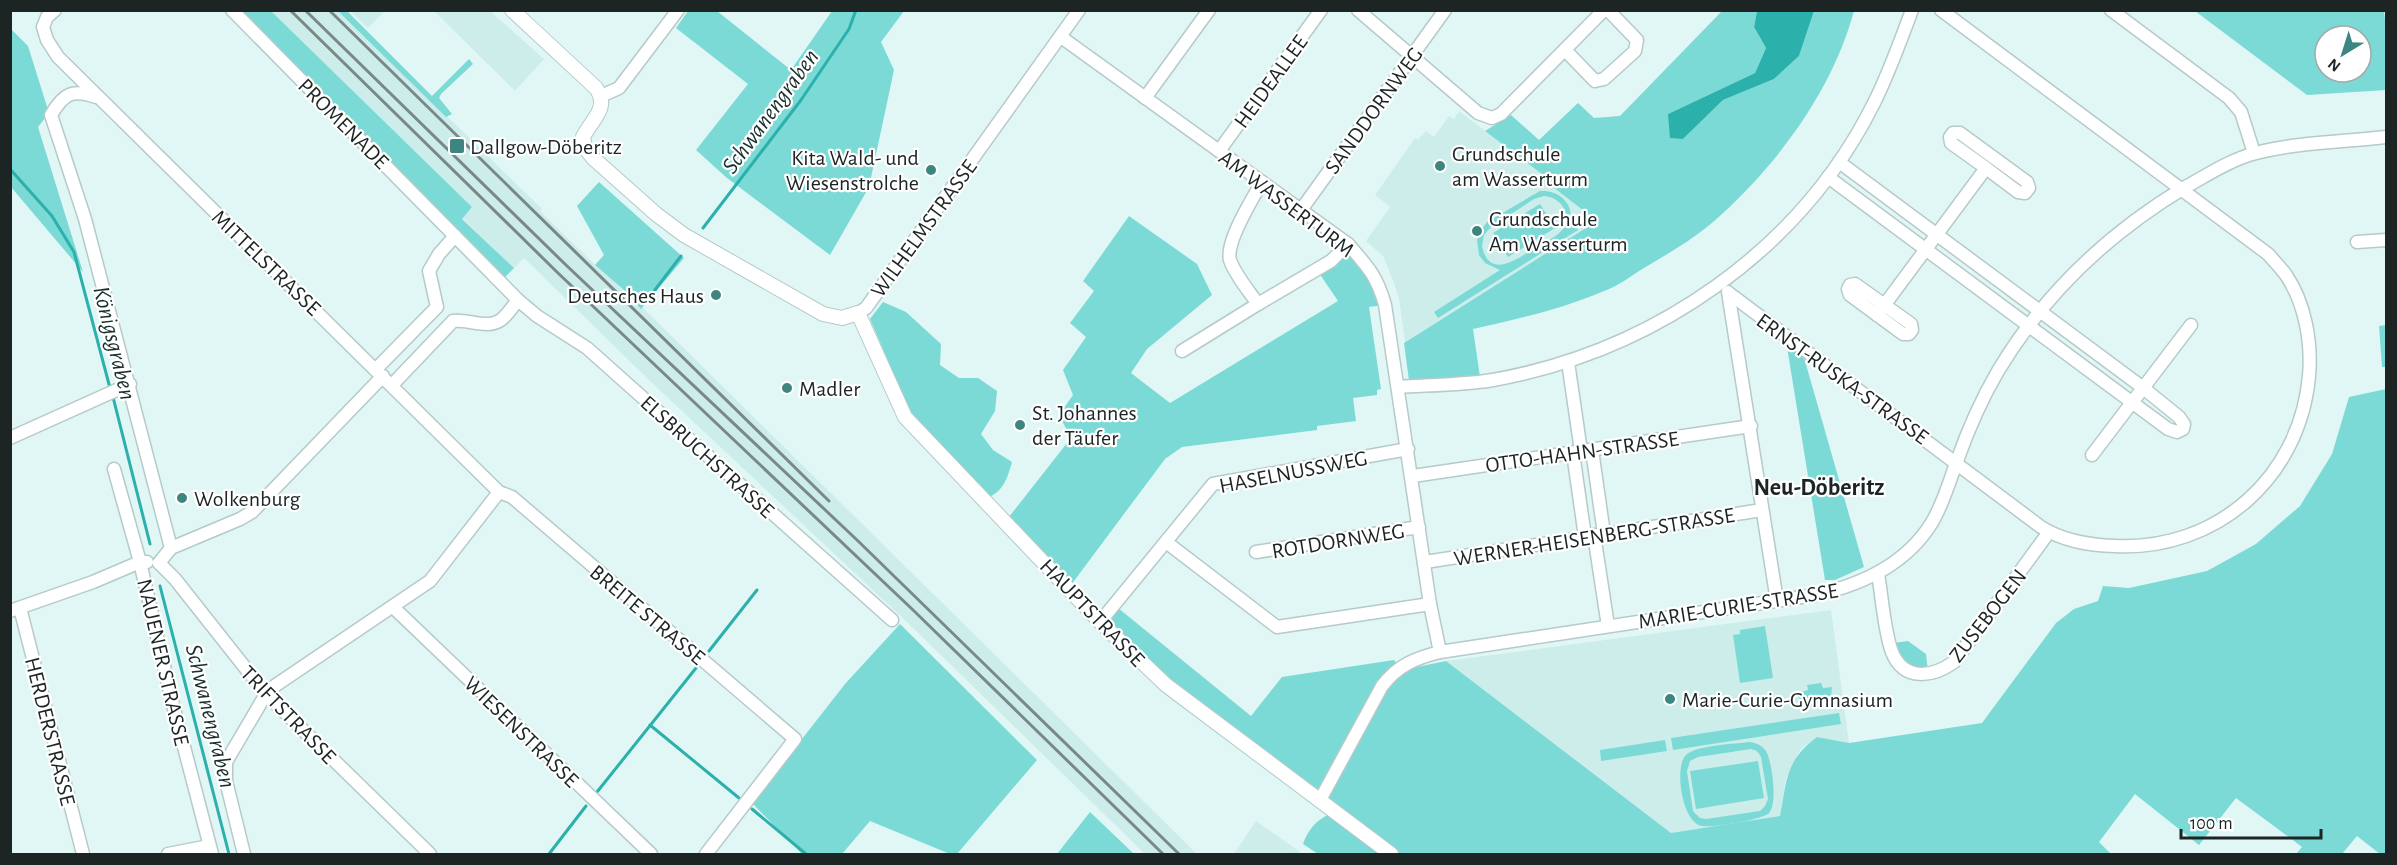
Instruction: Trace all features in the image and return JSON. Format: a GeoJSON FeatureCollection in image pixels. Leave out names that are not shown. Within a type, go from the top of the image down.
{"type":"FeatureCollection","features":[{"type":"Feature","properties":{"kind":"street","name":"MITTELSTRASSE"},"geometry":{"type":"LineString","coordinates":[[55,10],[47,17],[43,27],[47,40],[58,57],[499,492]]}},
{"type":"Feature","properties":{"kind":"street","name":"PROMENADE"},"geometry":{"type":"LineString","coordinates":[[232,10],[518,300]]}},
{"type":"Feature","properties":{"kind":"street"},"geometry":{"type":"LineString","coordinates":[[512,10],[602,96],[619,88],[678,10]]}},
{"type":"Feature","properties":{"kind":"street","name":"WILHELMSTRASSE"},"geometry":{"type":"LineString","coordinates":[[602,96],[600,109],[583,137],[585,148],[656,214],[684,235],[823,314],[842,318],[866,308],[1079,10]]}},
{"type":"Feature","properties":{"kind":"street"},"geometry":{"type":"LineString","coordinates":[[1145,98],[1209,10]]}},
{"type":"Feature","properties":{"kind":"street","name":"HEIDEALLEE"},"geometry":{"type":"LineString","coordinates":[[1219,152],[1321,10]]}},
{"type":"Feature","properties":{"kind":"street"},"geometry":{"type":"LineString","coordinates":[[1358,10],[1479,113],[1492,118],[1501,114],[1565,50],[1606,10],[1637,40],[1635,51],[1604,79],[1595,81],[1565,50]]}},
{"type":"Feature","properties":{"kind":"street","name":"SANDDORNWEG"},"geometry":{"type":"LineString","coordinates":[[1300,210],[1445,10]]}},
{"type":"Feature","properties":{"kind":"street"},"geometry":{"type":"LineString","coordinates":[[1398,387],[1491,380],[1568,362],[1646,329],[1722,284],[1758,253],[1793,218],[1839,162],[1874,104],[1912,10]]}},
{"type":"Feature","properties":{"kind":"street","name":"ERNST-RUSKA-STRASSE"},"geometry":{"type":"LineString","coordinates":[[1722,284],[1730,294],[2049,532],[2074,541],[2099,546],[2134,547],[2174,541],[2207,528],[2244,505],[2262,487],[2289,448],[2301,420],[2308,390],[2310,363],[2308,334],[2299,300],[2287,276],[2268,254],[1941,10]]}},
{"type":"Feature","properties":{"kind":"street"},"geometry":{"type":"LineString","coordinates":[[2111,10],[2229,98],[2241,111],[2254,153]]}},
{"type":"Feature","properties":{"kind":"street","name":"AM WASSERTURM"},"geometry":{"type":"LineString","coordinates":[[1060,37],[1348,244],[1372,271],[1379,284],[1385,305],[1413,476],[1430,604],[1440,652]]}},
{"type":"Feature","properties":{"kind":"street","name":"NAUENER STRASSE"},"geometry":{"type":"LineString","coordinates":[[99,98],[83,92],[70,93],[60,100],[51,115],[85,219],[130,384],[171,548]]}},
{"type":"Feature","properties":{"kind":"street"},"geometry":{"type":"LineString","coordinates":[[1953,133],[1960,133],[2027,182],[2029,188],[2025,193],[2018,192],[1986,168],[1951,143],[1950,137],[1953,133]]}},
{"type":"Feature","properties":{"kind":"street","name":"MARIE-CURIE-STRASSE"},"geometry":{"type":"LineString","coordinates":[[1320,800],[1382,686],[1391,674],[1413,659],[1440,652],[1777,601],[1848,587],[1878,574],[1914,546],[1932,523],[1974,416],[1999,370],[2040,312],[2064,284],[2109,240],[2143,214],[2182,189],[2213,171],[2254,153],[2279,148],[2386,137]]}},
{"type":"Feature","properties":{"kind":"street"},"geometry":{"type":"LineString","coordinates":[[1828,177],[2168,429],[2177,432],[2182,429],[2184,424],[2179,417],[2142,387],[1839,162]]}},
{"type":"Feature","properties":{"kind":"street"},"geometry":{"type":"LineString","coordinates":[[1881,310],[1986,168]]}},
{"type":"Feature","properties":{"kind":"street"},"geometry":{"type":"LineString","coordinates":[[1258,304],[1234,267],[1229,251],[1245,213],[1262,182]]}},
{"type":"Feature","properties":{"kind":"street"},"geometry":{"type":"LineString","coordinates":[[384,377],[437,307],[429,271],[456,236]]}},
{"type":"Feature","properties":{"kind":"street"},"geometry":{"type":"LineString","coordinates":[[2357,242],[2386,240]]}},
{"type":"Feature","properties":{"kind":"street"},"geometry":{"type":"LineString","coordinates":[[1182,351],[1324,266],[1348,244]]}},
{"type":"Feature","properties":{"kind":"street"},"geometry":{"type":"LineString","coordinates":[[1730,294],[1777,601]]}},
{"type":"Feature","properties":{"kind":"street"},"geometry":{"type":"LineString","coordinates":[[15,609],[93,582],[140,562],[159,563],[171,548],[252,512],[384,377],[453,321],[462,320],[486,324],[502,319],[518,300]]}},
{"type":"Feature","properties":{"kind":"street","name":"ELSBRUCHSTRASSE"},"geometry":{"type":"LineString","coordinates":[[518,300],[537,316],[587,348],[892,620]]}},
{"type":"Feature","properties":{"kind":"street","name":"HAUPTSTRASSE"},"geometry":{"type":"LineString","coordinates":[[858,313],[904,417],[1100,622],[1166,685],[1391,855]]}},
{"type":"Feature","properties":{"kind":"street"},"geometry":{"type":"LineString","coordinates":[[2092,455],[2191,325]]}},
{"type":"Feature","properties":{"kind":"street"},"geometry":{"type":"LineString","coordinates":[[1568,362],[1608,626]]}},
{"type":"Feature","properties":{"kind":"street"},"geometry":{"type":"LineString","coordinates":[[10,438],[130,384]]}},
{"type":"Feature","properties":{"kind":"street","name":"OTTO-HAHN-STRASSE"},"geometry":{"type":"LineString","coordinates":[[1413,476],[1750,426]]}},
{"type":"Feature","properties":{"kind":"street","name":"HASELNUSSWEG"},"geometry":{"type":"LineString","coordinates":[[1100,622],[1208,487],[1218,482],[1408,450]]}},
{"type":"Feature","properties":{"kind":"street"},"geometry":{"type":"LineString","coordinates":[[1582,451],[1595,535]]}},
{"type":"Feature","properties":{"kind":"street","name":"NAUENER STRASSE"},"geometry":{"type":"LineString","coordinates":[[114,469],[140,562],[210,850]]}},
{"type":"Feature","properties":{"kind":"street"},"geometry":{"type":"LineString","coordinates":[[244,855],[226,781],[226,762],[266,694],[430,581],[499,492]]}},
{"type":"Feature","properties":{"kind":"street","name":"BREITE STRASSE"},"geometry":{"type":"LineString","coordinates":[[499,492],[512,497],[795,739],[706,855]]}},
{"type":"Feature","properties":{"kind":"street","name":"WERNER-HEISENBERG-STRASSE"},"geometry":{"type":"LineString","coordinates":[[1425,562],[1762,510]]}},
{"type":"Feature","properties":{"kind":"street","name":"ROTDORNWEG"},"geometry":{"type":"LineString","coordinates":[[1256,552],[1419,527]]}},
{"type":"Feature","properties":{"kind":"street","name":"ZUSEBOGEN"},"geometry":{"type":"LineString","coordinates":[[1878,574],[1892,653],[1901,666],[1910,672],[1930,675],[1940,672],[1954,662],[2049,532]]}},
{"type":"Feature","properties":{"kind":"street"},"geometry":{"type":"LineString","coordinates":[[1166,542],[1277,627],[1430,604]]}},
{"type":"Feature","properties":{"kind":"street","name":"TRIFTSTRASSE"},"geometry":{"type":"LineString","coordinates":[[159,563],[175,579],[266,694],[430,855]]}},
{"type":"Feature","properties":{"kind":"street","name":"WIESENSTRASSE"},"geometry":{"type":"LineString","coordinates":[[393,607],[651,855]]}},
{"type":"Feature","properties":{"kind":"street","name":"HERDERSTRASSE"},"geometry":{"type":"LineString","coordinates":[[15,609],[83,855]]}},
{"type":"Feature","properties":{"kind":"street"},"geometry":{"type":"LineString","coordinates":[[168,855],[210,850]]}},
{"type":"Feature","properties":{"kind":"shaded area"},"geometry":{"type":"Polygon","coordinates":[[[236,11],[271,11],[472,207],[462,219],[514,268],[503,279],[236,11]]]}},
{"type":"Feature","properties":{"kind":"shaded area"},"geometry":{"type":"Polygon","coordinates":[[[271,11],[338,11],[355,26],[542,209],[540,211],[595,265],[635,300],[1197,854],[1145,854],[909,624],[649,380],[524,258],[514,268],[462,218],[472,207],[271,11]]]}},
{"type":"Feature","properties":{"kind":"shaded area"},"geometry":{"type":"Polygon","coordinates":[[[338,11],[347,11],[432,96],[469,59],[473,64],[439,98],[452,114],[446,117],[338,11]]]}},
{"type":"Feature","properties":{"kind":"shaded area"},"geometry":{"type":"Polygon","coordinates":[[[350,11],[385,11],[368,28],[350,11]]]}},
{"type":"Feature","properties":{"kind":"shaded area"},"geometry":{"type":"Polygon","coordinates":[[[434,11],[490,11],[544,59],[515,91],[434,11]]]}},
{"type":"Feature","properties":{"kind":"shaded area"},"geometry":{"type":"Polygon","coordinates":[[[688,11],[717,11],[791,70],[832,11],[904,11],[881,42],[894,70],[869,187],[830,255],[727,178],[696,150],[748,84],[676,28],[688,11]]]}},
{"type":"Feature","properties":{"kind":"shaded area"},"geometry":{"type":"Polygon","coordinates":[[[1722,11],[1757,11],[1754,27],[1766,48],[1755,73],[1668,114],[1683,139],[1723,100],[1774,79],[1799,56],[1814,11],[1854,11],[1845,40],[1819,95],[1765,170],[1744,193],[1704,229],[1614,286],[1556,308],[1473,329],[1480,377],[1409,381],[1404,343],[1597,221],[1549,184],[1551,181],[1485,131],[1511,115],[1539,140],[1578,103],[1594,118],[1620,116],[1722,11]]]}},
{"type":"Feature","properties":{"kind":"shaded area"},"geometry":{"type":"Polygon","coordinates":[[[1757,11],[1814,11],[1799,56],[1774,79],[1723,100],[1683,139],[1670,138],[1668,114],[1755,73],[1766,48],[1754,27],[1757,11]]]}},
{"type":"Feature","properties":{"kind":"shaded area"},"geometry":{"type":"Polygon","coordinates":[[[2195,11],[2384,11],[2386,90],[2307,95],[2195,11]]]}},
{"type":"Feature","properties":{"kind":"shaded area"},"geometry":{"type":"Polygon","coordinates":[[[10,28],[28,46],[49,113],[38,127],[83,272],[11,187],[10,28]]]}},
{"type":"Feature","properties":{"kind":"shaded area","name":"Grundschule Am Wasserturm"},"geometry":{"type":"Polygon","coordinates":[[[1459,111],[1551,181],[1549,184],[1597,221],[1405,342],[1399,299],[1394,283],[1383,256],[1366,241],[1390,207],[1375,195],[1415,138],[1418,140],[1426,131],[1434,137],[1449,116],[1454,119],[1459,111]]]}},
{"type":"Feature","properties":{"kind":"shaded area"},"geometry":{"type":"Polygon","coordinates":[[[599,182],[684,258],[641,309],[624,290],[595,265],[604,255],[577,206],[599,182]]]}},
{"type":"Feature","properties":{"kind":"shaded area"},"geometry":{"type":"Polygon","coordinates":[[[1540,191],[1547,191],[1560,196],[1568,205],[1570,225],[1574,223],[1578,230],[1438,318],[1434,312],[1500,270],[1485,263],[1479,255],[1477,240],[1487,222],[1540,191]],[[1550,197],[1534,199],[1490,228],[1484,235],[1482,246],[1486,257],[1491,262],[1498,265],[1513,261],[1551,239],[1563,229],[1566,223],[1566,212],[1560,203],[1550,197]]]}},
{"type":"Feature","properties":{"kind":"shaded area"},"geometry":{"type":"Polygon","coordinates":[[[1540,204],[1555,228],[1508,257],[1493,233],[1540,204]]]}},
{"type":"Feature","properties":{"kind":"shaded area"},"geometry":{"type":"Polygon","coordinates":[[[1129,216],[1197,264],[1212,295],[1147,349],[1131,373],[1170,403],[1338,301],[1317,270],[1348,244],[1385,305],[1369,307],[1381,389],[1377,390],[1377,395],[1353,398],[1356,421],[1317,426],[1317,430],[1182,447],[1165,459],[1068,589],[1005,522],[1071,438],[1059,415],[1073,395],[1063,370],[1086,337],[1070,323],[1094,291],[1083,281],[1129,216]]]}},
{"type":"Feature","properties":{"kind":"shaded area"},"geometry":{"type":"Polygon","coordinates":[[[883,302],[906,312],[941,344],[940,365],[959,378],[978,378],[997,391],[995,411],[981,434],[993,450],[1012,462],[1005,482],[989,497],[911,414],[870,319],[883,302]]]}},
{"type":"Feature","properties":{"kind":"shaded area"},"geometry":{"type":"Polygon","coordinates":[[[2386,325],[2386,367],[2382,367],[2379,326],[2386,325]]]}},
{"type":"Feature","properties":{"kind":"shaded area"},"geometry":{"type":"Polygon","coordinates":[[[1786,341],[1803,354],[1864,567],[1835,580],[1825,580],[1786,341]]]}},
{"type":"Feature","properties":{"kind":"shaded area"},"geometry":{"type":"Polygon","coordinates":[[[2386,389],[2386,854],[2380,854],[2357,836],[2342,854],[2296,854],[2302,847],[2236,798],[2199,845],[2135,794],[2099,842],[2111,854],[1318,854],[1303,844],[1317,822],[1339,811],[1328,801],[1328,795],[1304,781],[1167,680],[1106,620],[1118,608],[1251,716],[1282,677],[1394,660],[1402,670],[1446,661],[1671,833],[1780,816],[1786,782],[1793,763],[1817,737],[1849,743],[1982,723],[2056,623],[2074,609],[2098,601],[2103,586],[2129,588],[2207,571],[2256,544],[2300,506],[2332,454],[2349,397],[2386,389]]]}},
{"type":"Feature","properties":{"kind":"shaded area","name":"Marie-Curie-Gymnasium"},"geometry":{"type":"Polygon","coordinates":[[[1831,610],[1849,743],[1817,737],[1800,750],[1786,779],[1780,816],[1671,833],[1446,661],[1831,610]]]}},
{"type":"Feature","properties":{"kind":"shaded area"},"geometry":{"type":"Polygon","coordinates":[[[900,624],[1037,760],[957,854],[950,854],[870,821],[842,854],[802,854],[752,803],[845,684],[900,624]]]}},
{"type":"Feature","properties":{"kind":"shaded area"},"geometry":{"type":"Polygon","coordinates":[[[1765,626],[1773,678],[1740,683],[1733,635],[1740,634],[1740,630],[1765,626]]]}},
{"type":"Feature","properties":{"kind":"shaded area"},"geometry":{"type":"Polygon","coordinates":[[[1908,641],[1926,654],[1928,671],[1910,666],[1903,659],[1894,643],[1908,641]]]}},
{"type":"Feature","properties":{"kind":"shaded area"},"geometry":{"type":"Polygon","coordinates":[[[1821,683],[1823,688],[1832,687],[1831,696],[1825,704],[1813,707],[1800,700],[1798,693],[1808,690],[1807,685],[1821,683]]]}},
{"type":"Feature","properties":{"kind":"shaded area"},"geometry":{"type":"Polygon","coordinates":[[[1839,713],[1841,724],[1673,750],[1671,738],[1839,713]]]}},
{"type":"Feature","properties":{"kind":"shaded area"},"geometry":{"type":"Polygon","coordinates":[[[1665,740],[1667,751],[1601,761],[1600,750],[1665,740]]]}},
{"type":"Feature","properties":{"kind":"shaded area"},"geometry":{"type":"Polygon","coordinates":[[[1750,742],[1759,745],[1768,756],[1774,792],[1769,813],[1765,816],[1726,825],[1702,826],[1695,822],[1685,805],[1680,781],[1683,760],[1687,754],[1717,745],[1750,742]],[[1751,749],[1698,757],[1690,761],[1687,771],[1693,811],[1700,818],[1760,811],[1765,806],[1768,799],[1761,757],[1757,751],[1751,749]]]}},
{"type":"Feature","properties":{"kind":"shaded area"},"geometry":{"type":"Polygon","coordinates":[[[1758,761],[1764,798],[1696,809],[1690,771],[1758,761]]]}},
{"type":"Feature","properties":{"kind":"shaded area"},"geometry":{"type":"Polygon","coordinates":[[[1090,812],[1134,854],[1057,854],[1090,812]]]}},
{"type":"Feature","properties":{"kind":"shaded area"},"geometry":{"type":"Polygon","coordinates":[[[1256,821],[1300,852],[1301,854],[1234,854],[1256,821]]]}},
{"type":"Feature","properties":{"kind":"waterway","name":"Schwanengraben"},"geometry":{"type":"LineString","coordinates":[[703,228],[801,100],[849,29],[856,10]]}},
{"type":"Feature","properties":{"kind":"waterway","name":"Königsgraben"},"geometry":{"type":"LineString","coordinates":[[10,169],[52,216],[74,252],[110,388]]}},
{"type":"Feature","properties":{"kind":"waterway","name":"Schwanengraben"},"geometry":{"type":"LineString","coordinates":[[648,299],[681,256]]}},
{"type":"Feature","properties":{"kind":"waterway","name":"Königsgraben"},"geometry":{"type":"LineString","coordinates":[[113,397],[150,544]]}},
{"type":"Feature","properties":{"kind":"waterway","name":"Schwanengraben"},"geometry":{"type":"LineString","coordinates":[[160,586],[229,854]]}},
{"type":"Feature","properties":{"kind":"waterway"},"geometry":{"type":"LineString","coordinates":[[709,651],[757,590]]}},
{"type":"Feature","properties":{"kind":"waterway"},"geometry":{"type":"LineString","coordinates":[[597,792],[696,668]]}},
{"type":"Feature","properties":{"kind":"waterway"},"geometry":{"type":"LineString","coordinates":[[650,725],[739,798]]}},
{"type":"Feature","properties":{"kind":"waterway"},"geometry":{"type":"LineString","coordinates":[[549,854],[586,806]]}},
{"type":"Feature","properties":{"kind":"waterway"},"geometry":{"type":"LineString","coordinates":[[752,809],[806,854]]}},
{"type":"Feature","properties":{"kind":"railway"},"geometry":{"type":"LineString","coordinates":[[290,10],[559,274],[912,609],[1163,854]]}},
{"type":"Feature","properties":{"kind":"railway"},"geometry":{"type":"LineString","coordinates":[[305,10],[567,266],[857,540],[1179,854]]}},
{"type":"Feature","properties":{"kind":"railway"},"geometry":{"type":"LineString","coordinates":[[329,10],[829,501]]}},
{"type":"Feature","properties":{"kind":"place","name":"Dallgow-Döberitz"},"geometry":{"type":"Point","coordinates":[457,146]}},
{"type":"Feature","properties":{"kind":"place","name":"Grundschule am Wasserturm"},"geometry":{"type":"Point","coordinates":[1440,166]}},
{"type":"Feature","properties":{"kind":"place","name":"Kita Wald- und Wiesenstrolche"},"geometry":{"type":"Point","coordinates":[931,170]}},
{"type":"Feature","properties":{"kind":"place","name":"Grundschule Am Wasserturm"},"geometry":{"type":"Point","coordinates":[1477,231]}},
{"type":"Feature","properties":{"kind":"place","name":"Deutsches Haus"},"geometry":{"type":"Point","coordinates":[716,295]}},
{"type":"Feature","properties":{"kind":"place","name":"Madler"},"geometry":{"type":"Point","coordinates":[787,388]}},
{"type":"Feature","properties":{"kind":"place","name":"St. Johannes der Täufer"},"geometry":{"type":"Point","coordinates":[1020,425]}},
{"type":"Feature","properties":{"kind":"place","name":"Wolkenburg"},"geometry":{"type":"Point","coordinates":[182,498]}},
{"type":"Feature","properties":{"kind":"place","name":"Marie-Curie-Gymnasium"},"geometry":{"type":"Point","coordinates":[1670,699]}},
{"type":"Feature","properties":{"kind":"district","name":"Neu-Döberitz"},"geometry":{"type":"Point","coordinates":[1819,487]}}]}
